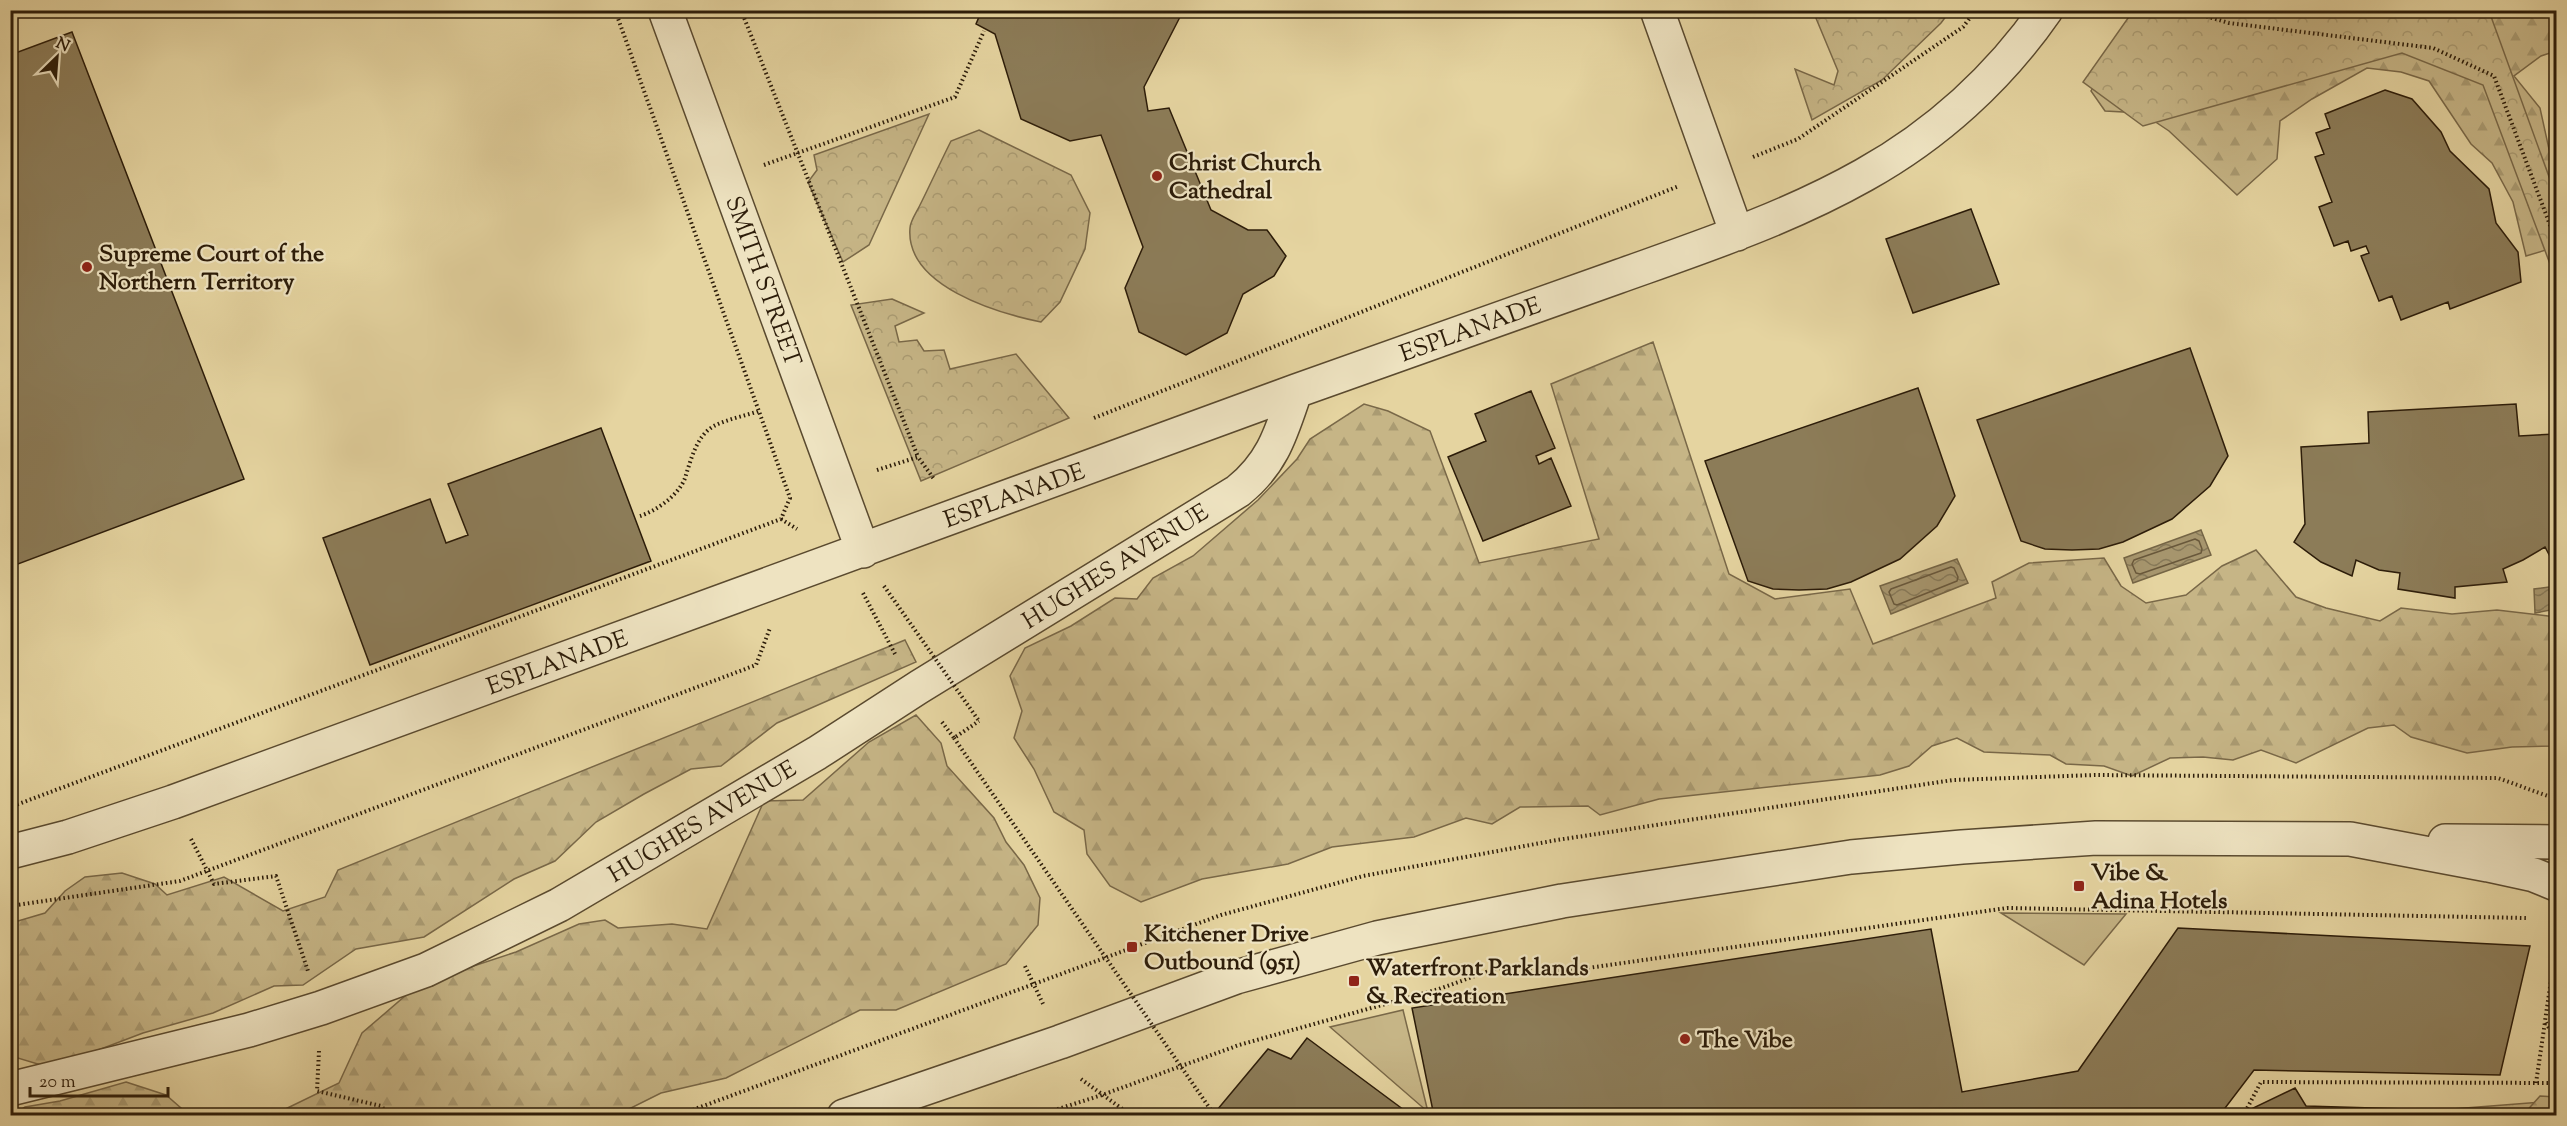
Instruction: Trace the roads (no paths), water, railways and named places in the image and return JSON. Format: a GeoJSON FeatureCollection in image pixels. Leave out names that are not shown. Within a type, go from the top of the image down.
{"type":"FeatureCollection","features":[{"type":"Feature","properties":{"kind":"street","name":"SMITH STREET"},"geometry":{"type":"LineString","coordinates":[[665,10],[862,551]]}},
{"type":"Feature","properties":{"kind":"street"},"geometry":{"type":"LineString","coordinates":[[1657,10],[1737,234]]}},
{"type":"Feature","properties":{"kind":"street","name":"ESPLANADE"},"geometry":{"type":"LineString","coordinates":[[10,852],[68,837],[173,802],[1295,392],[1737,234],[1822,198],[1911,147],[1950,117],[1987,81],[2028,37],[2046,10]]}},
{"type":"Feature","properties":{"kind":"street","name":"HUGHES AVENUE"},"geometry":{"type":"LineString","coordinates":[[10,1089],[249,1030],[321,1008],[426,970],[559,905],[818,753],[919,687],[1238,491],[1252,479],[1268,459],[1295,392]]}},
{"type":"Feature","properties":{"kind":"street"},"geometry":{"type":"LineString","coordinates":[[844,1116],[1060,1042],[1236,977],[1377,938],[1562,901],[1851,857],[2096,838],[2556,842]]}},
{"type":"Feature","properties":{"kind":"street"},"geometry":{"type":"LineString","coordinates":[[2350,839],[2534,875],[2556,884]]}},
{"type":"Feature","properties":{"kind":"water"},"geometry":{"type":"Polygon","coordinates":[[[2201,530],[2211,555],[2133,583],[2124,558],[2201,530]]]}},
{"type":"Feature","properties":{"kind":"water"},"geometry":{"type":"Polygon","coordinates":[[[1957,559],[1968,583],[1891,614],[1880,586],[1957,559]]]}},
{"type":"Feature","properties":{"kind":"water"},"geometry":{"type":"Polygon","coordinates":[[[2556,586],[2556,609],[2535,613],[2534,589],[2556,586]]]}},
{"type":"Feature","properties":{"kind":"place","name":"Christ Church Cathedral"},"geometry":{"type":"Point","coordinates":[1157,176]}},
{"type":"Feature","properties":{"kind":"place","name":"Supreme Court of the Northern Territory"},"geometry":{"type":"Point","coordinates":[87,267]}},
{"type":"Feature","properties":{"kind":"place","name":"Vibe & Adina Hotels"},"geometry":{"type":"Point","coordinates":[2079,886]}},
{"type":"Feature","properties":{"kind":"place","name":"Kitchener Drive Outbound (951)"},"geometry":{"type":"Point","coordinates":[1132,947]}},
{"type":"Feature","properties":{"kind":"place","name":"Waterfront Parklands & Recreation"},"geometry":{"type":"Point","coordinates":[1354,981]}},
{"type":"Feature","properties":{"kind":"place","name":"The Vibe"},"geometry":{"type":"Point","coordinates":[1685,1039]}}]}
